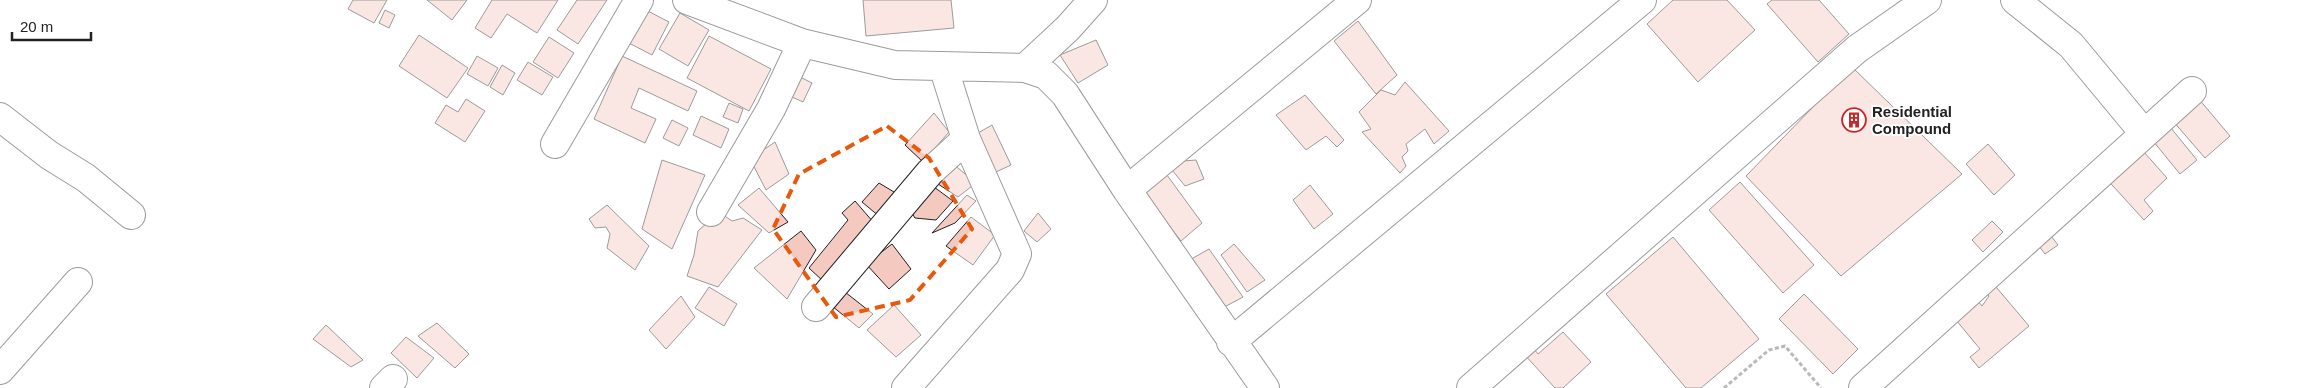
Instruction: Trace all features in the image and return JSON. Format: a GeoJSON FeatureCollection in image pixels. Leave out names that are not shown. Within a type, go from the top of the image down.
{"type":"FeatureCollection","features":[{"type":"Feature","properties":{"kind":"street"},"geometry":{"type":"LineString","coordinates":[[554,144],[639,0]]}},
{"type":"Feature","properties":{"kind":"street"},"geometry":{"type":"LineString","coordinates":[[687,0],[802,42],[895,65],[1025,68],[1046,75],[1065,94],[1127,190],[1231,342],[1265,388]]}},
{"type":"Feature","properties":{"kind":"street"},"geometry":{"type":"LineString","coordinates":[[1025,68],[1068,28],[1093,0]]}},
{"type":"Feature","properties":{"kind":"street"},"geometry":{"type":"LineString","coordinates":[[1127,190],[1357,0]]}},
{"type":"Feature","properties":{"kind":"street"},"geometry":{"type":"LineString","coordinates":[[1231,342],[1642,0]]}},
{"type":"Feature","properties":{"kind":"street"},"geometry":{"type":"LineString","coordinates":[[1471,388],[1857,49],[1927,0]]}},
{"type":"Feature","properties":{"kind":"street"},"geometry":{"type":"LineString","coordinates":[[2016,0],[2072,45],[2144,133]]}},
{"type":"Feature","properties":{"kind":"street"},"geometry":{"type":"LineString","coordinates":[[712,212],[771,109],[802,42]]}},
{"type":"Feature","properties":{"kind":"street"},"geometry":{"type":"LineString","coordinates":[[906,388],[1010,270],[1017,254],[966,139],[943,66]]}},
{"type":"Feature","properties":{"kind":"street"},"geometry":{"type":"LineString","coordinates":[[1863,388],[2192,91]]}},
{"type":"Feature","properties":{"kind":"street"},"geometry":{"type":"LineString","coordinates":[[0,117],[49,155],[86,178],[131,215]]}},
{"type":"Feature","properties":{"kind":"street"},"geometry":{"type":"LineString","coordinates":[[816,307],[930,172],[966,139]]}},
{"type":"Feature","properties":{"kind":"street"},"geometry":{"type":"LineString","coordinates":[[0,370],[78,282]]}},
{"type":"Feature","properties":{"kind":"path"},"geometry":{"type":"LineString","coordinates":[[1724,388],[1769,350],[1785,346],[1821,388]]}},
{"type":"Feature","properties":{"kind":"highlighted area"},"geometry":{"type":"Polygon","coordinates":[[[887,126],[929,158],[972,229],[910,300],[836,317],[773,229],[799,174],[887,126]]]}},
{"type":"Feature","properties":{"kind":"building"},"geometry":{"type":"Polygon","coordinates":[[[353,0],[387,0],[374,23],[348,9],[353,0]]]}},
{"type":"Feature","properties":{"kind":"building"},"geometry":{"type":"Polygon","coordinates":[[[427,0],[467,0],[452,20],[427,0]]]}},
{"type":"Feature","properties":{"kind":"building"},"geometry":{"type":"Polygon","coordinates":[[[492,0],[558,0],[537,33],[507,14],[491,38],[475,28],[492,0]]]}},
{"type":"Feature","properties":{"kind":"building"},"geometry":{"type":"Polygon","coordinates":[[[577,0],[607,0],[578,44],[557,30],[577,0]]]}},
{"type":"Feature","properties":{"kind":"building"},"geometry":{"type":"Polygon","coordinates":[[[863,0],[951,0],[954,28],[866,36],[863,0]]]}},
{"type":"Feature","properties":{"kind":"building"},"geometry":{"type":"Polygon","coordinates":[[[1673,0],[1727,0],[1755,30],[1698,82],[1647,24],[1673,0]]]}},
{"type":"Feature","properties":{"kind":"building"},"geometry":{"type":"Polygon","coordinates":[[[1772,0],[1819,0],[1849,34],[1818,62],[1767,4],[1772,0]]]}},
{"type":"Feature","properties":{"kind":"building"},"geometry":{"type":"Polygon","coordinates":[[[642,8],[669,22],[652,55],[625,41],[642,8]]]}},
{"type":"Feature","properties":{"kind":"building"},"geometry":{"type":"Polygon","coordinates":[[[385,10],[395,15],[389,28],[379,23],[385,10]]]}},
{"type":"Feature","properties":{"kind":"building"},"geometry":{"type":"Polygon","coordinates":[[[680,13],[709,30],[688,66],[659,49],[680,13]]]}},
{"type":"Feature","properties":{"kind":"building"},"geometry":{"type":"Polygon","coordinates":[[[1358,21],[1397,75],[1376,94],[1334,41],[1358,21]]]}},
{"type":"Feature","properties":{"kind":"building"},"geometry":{"type":"Polygon","coordinates":[[[419,35],[468,68],[447,98],[399,66],[419,35]]]}},
{"type":"Feature","properties":{"kind":"building"},"geometry":{"type":"Polygon","coordinates":[[[709,36],[771,69],[749,111],[687,78],[709,36]]]}},
{"type":"Feature","properties":{"kind":"building"},"geometry":{"type":"Polygon","coordinates":[[[549,37],[574,53],[558,78],[533,62],[549,37]]]}},
{"type":"Feature","properties":{"kind":"building"},"geometry":{"type":"Polygon","coordinates":[[[1096,40],[1108,65],[1078,83],[1060,55],[1096,40]]]}},
{"type":"Feature","properties":{"kind":"building"},"geometry":{"type":"Polygon","coordinates":[[[477,56],[498,68],[488,86],[467,74],[477,56]]]}},
{"type":"Feature","properties":{"kind":"building"},"geometry":{"type":"Polygon","coordinates":[[[622,56],[697,91],[688,111],[639,88],[631,108],[656,119],[645,143],[594,119],[622,56]]]}},
{"type":"Feature","properties":{"kind":"building"},"geometry":{"type":"Polygon","coordinates":[[[528,62],[553,77],[542,95],[517,80],[528,62]]]}},
{"type":"Feature","properties":{"kind":"building"},"geometry":{"type":"Polygon","coordinates":[[[502,65],[515,73],[503,95],[490,87],[502,65]]]}},
{"type":"Feature","properties":{"kind":"building","name":"Residential Compound"},"geometry":{"type":"Polygon","coordinates":[[[1852,67],[1962,174],[1841,276],[1746,176],[1852,67]]]}},
{"type":"Feature","properties":{"kind":"building"},"geometry":{"type":"Polygon","coordinates":[[[800,77],[812,83],[803,102],[792,97],[800,77]]]}},
{"type":"Feature","properties":{"kind":"building"},"geometry":{"type":"Polygon","coordinates":[[[1405,82],[1449,131],[1434,144],[1425,129],[1406,144],[1408,151],[1402,157],[1406,166],[1400,173],[1362,132],[1371,129],[1359,112],[1381,90],[1395,95],[1405,82]]]}},
{"type":"Feature","properties":{"kind":"building"},"geometry":{"type":"Polygon","coordinates":[[[1305,95],[1344,140],[1337,147],[1326,136],[1306,150],[1276,115],[1305,95]]]}},
{"type":"Feature","properties":{"kind":"building"},"geometry":{"type":"Polygon","coordinates":[[[2198,98],[2230,136],[2205,158],[2172,120],[2198,98]]]}},
{"type":"Feature","properties":{"kind":"building"},"geometry":{"type":"Polygon","coordinates":[[[466,99],[485,111],[465,142],[435,123],[446,105],[458,112],[466,99]]]}},
{"type":"Feature","properties":{"kind":"building"},"geometry":{"type":"Polygon","coordinates":[[[729,103],[743,109],[738,123],[723,117],[729,103]]]}},
{"type":"Feature","properties":{"kind":"building"},"geometry":{"type":"Polygon","coordinates":[[[934,113],[949,132],[923,162],[905,145],[934,113]]]}},
{"type":"Feature","properties":{"kind":"building"},"geometry":{"type":"Polygon","coordinates":[[[701,116],[729,129],[721,148],[693,135],[701,116]]]}},
{"type":"Feature","properties":{"kind":"building"},"geometry":{"type":"Polygon","coordinates":[[[672,120],[688,128],[679,146],[663,138],[672,120]]]}},
{"type":"Feature","properties":{"kind":"building"},"geometry":{"type":"Polygon","coordinates":[[[2166,122],[2197,160],[2180,174],[2149,136],[2166,122]]]}},
{"type":"Feature","properties":{"kind":"building"},"geometry":{"type":"Polygon","coordinates":[[[992,125],[1011,165],[985,177],[971,137],[992,125]]]}},
{"type":"Feature","properties":{"kind":"building"},"geometry":{"type":"Polygon","coordinates":[[[775,142],[789,174],[766,190],[750,159],[775,142]]]}},
{"type":"Feature","properties":{"kind":"building"},"geometry":{"type":"Polygon","coordinates":[[[2136,143],[2167,178],[2144,200],[2153,211],[2144,220],[2102,174],[2136,143]]]}},
{"type":"Feature","properties":{"kind":"building"},"geometry":{"type":"Polygon","coordinates":[[[1988,144],[2015,175],[1994,195],[1966,164],[1988,144]]]}},
{"type":"Feature","properties":{"kind":"building"},"geometry":{"type":"Polygon","coordinates":[[[662,160],[705,175],[672,249],[642,229],[662,160]]]}},
{"type":"Feature","properties":{"kind":"building"},"geometry":{"type":"Polygon","coordinates":[[[1196,160],[1204,179],[1185,186],[1172,170],[1183,161],[1196,160]]]}},
{"type":"Feature","properties":{"kind":"building"},"geometry":{"type":"Polygon","coordinates":[[[952,163],[976,183],[958,197],[935,182],[952,163]]]}},
{"type":"Feature","properties":{"kind":"building"},"geometry":{"type":"Polygon","coordinates":[[[1164,171],[1202,223],[1181,241],[1139,186],[1164,171]]]}},
{"type":"Feature","properties":{"kind":"building"},"geometry":{"type":"Polygon","coordinates":[[[1740,182],[1814,265],[1783,293],[1709,210],[1740,182]]]}},
{"type":"Feature","properties":{"kind":"building"},"geometry":{"type":"Polygon","coordinates":[[[879,183],[899,195],[880,217],[862,202],[879,183]]]}},
{"type":"Feature","properties":{"kind":"building"},"geometry":{"type":"Polygon","coordinates":[[[1310,185],[1333,214],[1314,229],[1293,200],[1310,185]]]}},
{"type":"Feature","properties":{"kind":"building"},"geometry":{"type":"Polygon","coordinates":[[[934,187],[953,201],[936,220],[915,218],[910,210],[934,187]]]}},
{"type":"Feature","properties":{"kind":"building"},"geometry":{"type":"Polygon","coordinates":[[[759,188],[788,222],[769,233],[738,205],[759,188]]]}},
{"type":"Feature","properties":{"kind":"building"},"geometry":{"type":"Polygon","coordinates":[[[967,195],[976,201],[955,223],[932,233],[967,195]]]}},
{"type":"Feature","properties":{"kind":"building"},"geometry":{"type":"Polygon","coordinates":[[[855,201],[874,223],[824,282],[809,268],[848,220],[842,213],[855,201]]]}},
{"type":"Feature","properties":{"kind":"building"},"geometry":{"type":"Polygon","coordinates":[[[607,205],[649,246],[635,270],[607,248],[610,234],[606,227],[595,228],[589,219],[607,205]]]}},
{"type":"Feature","properties":{"kind":"building"},"geometry":{"type":"Polygon","coordinates":[[[719,212],[732,221],[743,218],[762,230],[718,287],[687,276],[694,255],[698,231],[719,212]]]}},
{"type":"Feature","properties":{"kind":"building"},"geometry":{"type":"Polygon","coordinates":[[[1038,213],[1051,229],[1037,242],[1024,231],[1038,213]]]}},
{"type":"Feature","properties":{"kind":"building"},"geometry":{"type":"Polygon","coordinates":[[[971,217],[995,235],[973,265],[946,246],[971,217]]]}},
{"type":"Feature","properties":{"kind":"building"},"geometry":{"type":"Polygon","coordinates":[[[1992,221],[2003,232],[1983,252],[1972,240],[1992,221]]]}},
{"type":"Feature","properties":{"kind":"building"},"geometry":{"type":"Polygon","coordinates":[[[2045,228],[2058,245],[2045,254],[2032,237],[2045,228]]]}},
{"type":"Feature","properties":{"kind":"building"},"geometry":{"type":"Polygon","coordinates":[[[801,231],[816,250],[787,299],[754,268],[801,231]]]}},
{"type":"Feature","properties":{"kind":"building"},"geometry":{"type":"Polygon","coordinates":[[[1673,237],[1759,339],[1701,388],[1686,388],[1606,294],[1673,237]]]}},
{"type":"Feature","properties":{"kind":"building"},"geometry":{"type":"Polygon","coordinates":[[[892,244],[911,269],[889,289],[866,264],[892,244]]]}},
{"type":"Feature","properties":{"kind":"building"},"geometry":{"type":"Polygon","coordinates":[[[1234,244],[1265,280],[1247,292],[1221,255],[1234,244]]]}},
{"type":"Feature","properties":{"kind":"building"},"geometry":{"type":"Polygon","coordinates":[[[1209,249],[1243,297],[1217,311],[1186,262],[1209,249]]]}},
{"type":"Feature","properties":{"kind":"building"},"geometry":{"type":"Polygon","coordinates":[[[1991,281],[2029,326],[1979,368],[1970,357],[1980,349],[1956,320],[1972,294],[1982,306],[1989,296],[1983,289],[1991,281]]]}},
{"type":"Feature","properties":{"kind":"building"},"geometry":{"type":"Polygon","coordinates":[[[709,287],[737,304],[724,326],[695,308],[709,287]]]}},
{"type":"Feature","properties":{"kind":"building"},"geometry":{"type":"Polygon","coordinates":[[[845,292],[873,314],[859,328],[832,306],[845,292]]]}},
{"type":"Feature","properties":{"kind":"building"},"geometry":{"type":"Polygon","coordinates":[[[1804,294],[1858,349],[1833,374],[1779,319],[1804,294]]]}},
{"type":"Feature","properties":{"kind":"building"},"geometry":{"type":"Polygon","coordinates":[[[681,296],[695,317],[666,349],[649,330],[681,296]]]}},
{"type":"Feature","properties":{"kind":"building"},"geometry":{"type":"Polygon","coordinates":[[[894,305],[921,335],[896,357],[867,330],[894,305]]]}},
{"type":"Feature","properties":{"kind":"building"},"geometry":{"type":"Polygon","coordinates":[[[437,323],[469,354],[455,368],[418,336],[437,323]]]}},
{"type":"Feature","properties":{"kind":"building"},"geometry":{"type":"Polygon","coordinates":[[[326,325],[363,360],[351,367],[313,339],[326,325]]]}},
{"type":"Feature","properties":{"kind":"building"},"geometry":{"type":"Polygon","coordinates":[[[1563,332],[1591,362],[1563,388],[1555,388],[1523,353],[1531,345],[1538,354],[1563,332]]]}},
{"type":"Feature","properties":{"kind":"building"},"geometry":{"type":"Polygon","coordinates":[[[406,337],[434,358],[417,378],[391,353],[406,337]]]}},
{"type":"Feature","properties":{"kind":"place","name":"Residential Compound"},"geometry":{"type":"Point","coordinates":[1854,120]}}]}
